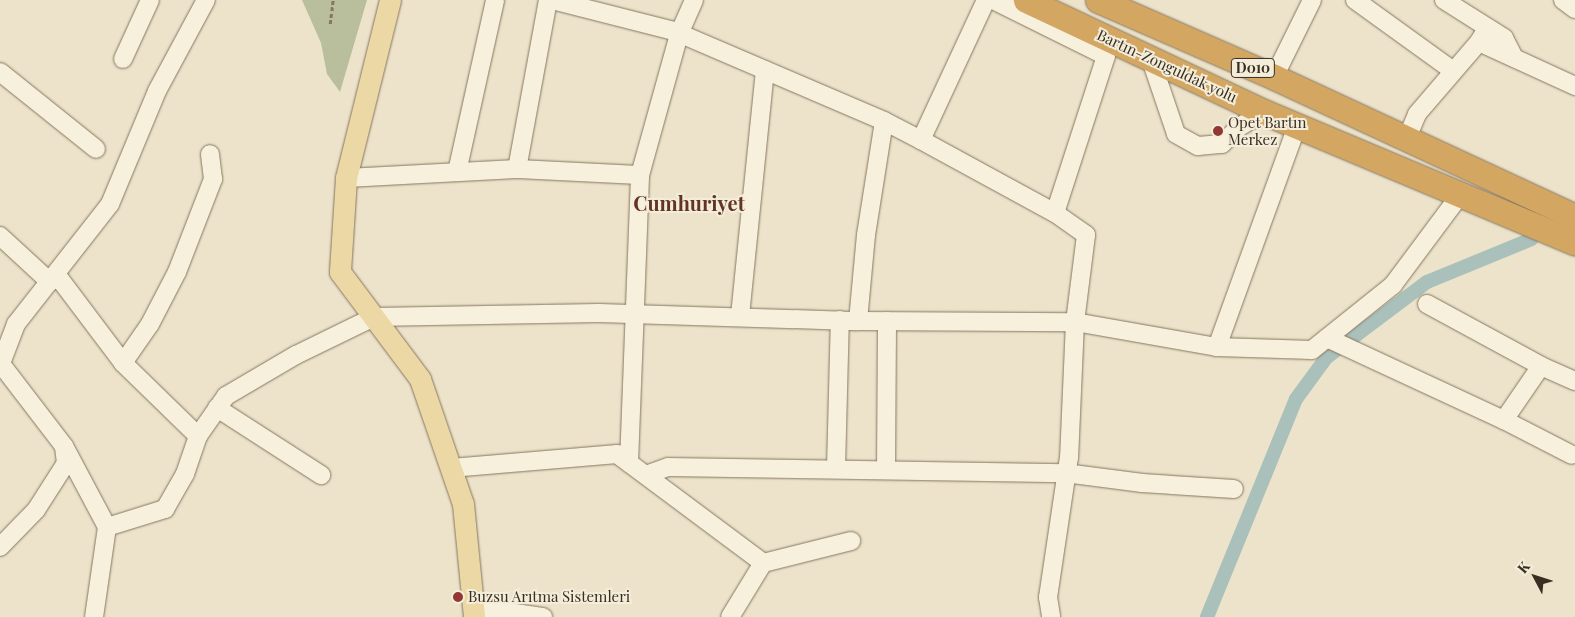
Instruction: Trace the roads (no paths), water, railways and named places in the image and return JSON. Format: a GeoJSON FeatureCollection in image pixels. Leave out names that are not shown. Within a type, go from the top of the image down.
{"type":"FeatureCollection","features":[{"type":"Feature","properties":{"kind":"highway","name":"Bartın-Zonguldak yolu"},"geometry":{"type":"LineString","coordinates":[[1026,0],[1264,112],[1575,243]]}},
{"type":"Feature","properties":{"kind":"highway","name":"Bartın-Zonguldak yolu"},"geometry":{"type":"LineString","coordinates":[[1098,0],[1274,77],[1575,217]]}},
{"type":"Feature","properties":{"kind":"main road"},"geometry":{"type":"LineString","coordinates":[[390,0],[346,178],[340,272],[420,379],[463,504],[474,612]]}},
{"type":"Feature","properties":{"kind":"street"},"geometry":{"type":"LineString","coordinates":[[123,59],[150,0]]}},
{"type":"Feature","properties":{"kind":"street"},"geometry":{"type":"LineString","coordinates":[[94,617],[107,528],[64,446],[1,365],[16,324],[110,204],[157,91],[206,0]]}},
{"type":"Feature","properties":{"kind":"street"},"geometry":{"type":"LineString","coordinates":[[457,172],[495,0]]}},
{"type":"Feature","properties":{"kind":"street"},"geometry":{"type":"LineString","coordinates":[[518,168],[548,0]]}},
{"type":"Feature","properties":{"kind":"street"},"geometry":{"type":"LineString","coordinates":[[552,0],[679,34],[884,122],[1055,213],[1086,235],[1075,322],[1069,457],[1065,472],[1048,597],[1051,617]]}},
{"type":"Feature","properties":{"kind":"street"},"geometry":{"type":"LineString","coordinates":[[629,463],[633,314],[640,175],[679,34],[694,0]]}},
{"type":"Feature","properties":{"kind":"street"},"geometry":{"type":"LineString","coordinates":[[921,140],[986,0]]}},
{"type":"Feature","properties":{"kind":"street"},"geometry":{"type":"LineString","coordinates":[[993,0],[1106,56],[1055,213]]}},
{"type":"Feature","properties":{"kind":"street"},"geometry":{"type":"LineString","coordinates":[[1274,77],[1312,0]]}},
{"type":"Feature","properties":{"kind":"street"},"geometry":{"type":"LineString","coordinates":[[1355,0],[1452,70]]}},
{"type":"Feature","properties":{"kind":"street"},"geometry":{"type":"LineString","coordinates":[[1444,0],[1483,35],[1514,58],[1575,86]]}},
{"type":"Feature","properties":{"kind":"street"},"geometry":{"type":"LineString","coordinates":[[1406,138],[1417,114],[1483,35]]}},
{"type":"Feature","properties":{"kind":"street"},"geometry":{"type":"LineString","coordinates":[[1150,57],[1176,134],[1198,146],[1222,144],[1239,127],[1264,112]]}},
{"type":"Feature","properties":{"kind":"street"},"geometry":{"type":"LineString","coordinates":[[740,316],[765,70]]}},
{"type":"Feature","properties":{"kind":"street"},"geometry":{"type":"LineString","coordinates":[[0,72],[96,150]]}},
{"type":"Feature","properties":{"kind":"street"},"geometry":{"type":"LineString","coordinates":[[858,321],[866,235],[884,122]]}},
{"type":"Feature","properties":{"kind":"street"},"geometry":{"type":"LineString","coordinates":[[1217,347],[1294,134]]}},
{"type":"Feature","properties":{"kind":"street"},"geometry":{"type":"LineString","coordinates":[[123,363],[150,324],[177,272],[213,179],[210,154]]}},
{"type":"Feature","properties":{"kind":"street"},"geometry":{"type":"LineString","coordinates":[[346,178],[518,168],[640,175]]}},
{"type":"Feature","properties":{"kind":"street"},"geometry":{"type":"LineString","coordinates":[[107,528],[165,509],[185,474],[198,436],[226,396],[296,355],[374,317],[633,314],[858,321],[1075,322],[1217,347],[1312,350],[1393,285],[1460,195]]}},
{"type":"Feature","properties":{"kind":"street"},"geometry":{"type":"LineString","coordinates":[[0,236],[53,278],[123,363],[198,436]]}},
{"type":"Feature","properties":{"kind":"street"},"geometry":{"type":"LineString","coordinates":[[1427,304],[1541,366],[1575,380]]}},
{"type":"Feature","properties":{"kind":"street"},"geometry":{"type":"LineString","coordinates":[[836,468],[840,320]]}},
{"type":"Feature","properties":{"kind":"street"},"geometry":{"type":"LineString","coordinates":[[886,469],[887,321]]}},
{"type":"Feature","properties":{"kind":"street"},"geometry":{"type":"LineString","coordinates":[[1328,338],[1504,420],[1572,455]]}},
{"type":"Feature","properties":{"kind":"street"},"geometry":{"type":"LineString","coordinates":[[1504,420],[1541,366]]}},
{"type":"Feature","properties":{"kind":"street"},"geometry":{"type":"LineString","coordinates":[[217,408],[321,474]]}},
{"type":"Feature","properties":{"kind":"street"},"geometry":{"type":"LineString","coordinates":[[0,547],[36,510],[46,495],[66,463],[64,446]]}},
{"type":"Feature","properties":{"kind":"street"},"geometry":{"type":"LineString","coordinates":[[451,468],[617,454],[762,563]]}},
{"type":"Feature","properties":{"kind":"street"},"geometry":{"type":"LineString","coordinates":[[646,475],[668,467],[1065,472],[1142,483],[1234,489]]}},
{"type":"Feature","properties":{"kind":"street"},"geometry":{"type":"LineString","coordinates":[[730,617],[762,563],[851,541]]}},
{"type":"Feature","properties":{"kind":"street"},"geometry":{"type":"LineString","coordinates":[[474,612],[543,617]]}},
{"type":"Feature","properties":{"kind":"waterway"},"geometry":{"type":"LineString","coordinates":[[1207,617],[1296,399],[1326,358],[1427,282],[1532,239]]}},
{"type":"Feature","properties":{"kind":"place","name":"Opet Bartın Merkez"},"geometry":{"type":"Point","coordinates":[1218,131]}},
{"type":"Feature","properties":{"kind":"place","name":"Buzsu Arıtma Sistemleri"},"geometry":{"type":"Point","coordinates":[458,597]}},
{"type":"Feature","properties":{"kind":"district","name":"Cumhuriyet"},"geometry":{"type":"Point","coordinates":[689,202]}}]}
